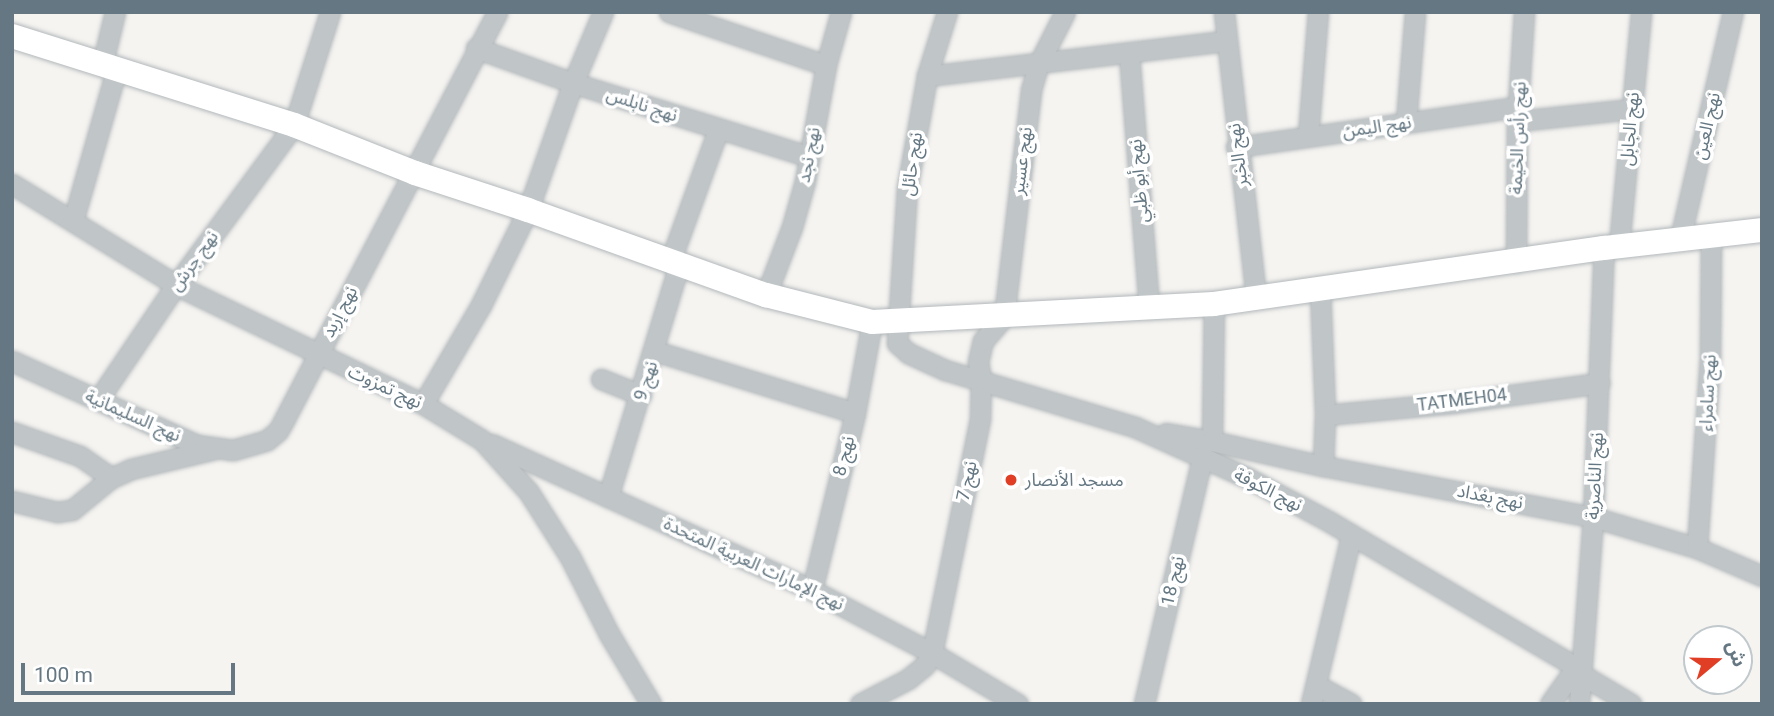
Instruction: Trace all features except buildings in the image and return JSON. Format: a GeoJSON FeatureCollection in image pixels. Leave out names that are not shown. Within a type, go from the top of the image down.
{"type":"FeatureCollection","features":[{"type":"Feature","properties":{"kind":"main road"},"geometry":{"type":"LineString","coordinates":[[12,36],[294,125],[415,173],[528,210],[766,295],[872,322],[1214,304],[1516,263],[1611,247],[1762,230]]}},
{"type":"Feature","properties":{"kind":"street"},"geometry":{"type":"LineString","coordinates":[[73,221],[109,68],[115,12]]}},
{"type":"Feature","properties":{"kind":"street","name":"نهج إربد"},"geometry":{"type":"LineString","coordinates":[[258,445],[278,432],[497,12]]}},
{"type":"Feature","properties":{"kind":"street"},"geometry":{"type":"LineString","coordinates":[[423,404],[481,305],[528,210],[573,83],[603,12]]}},
{"type":"Feature","properties":{"kind":"street"},"geometry":{"type":"LineString","coordinates":[[669,12],[826,65]]}},
{"type":"Feature","properties":{"kind":"street","name":"نهج نجد"},"geometry":{"type":"LineString","coordinates":[[766,295],[792,228],[810,157],[826,65],[841,12]]}},
{"type":"Feature","properties":{"kind":"street","name":"نهج حائل"},"geometry":{"type":"LineString","coordinates":[[897,320],[907,188],[927,76],[947,12]]}},
{"type":"Feature","properties":{"kind":"street","name":"نهج عسير"},"geometry":{"type":"LineString","coordinates":[[1004,317],[1026,127],[1038,65],[1065,12]]}},
{"type":"Feature","properties":{"kind":"street","name":"نهج الخبر"},"geometry":{"type":"LineString","coordinates":[[1224,12],[1236,147],[1256,298]]}},
{"type":"Feature","properties":{"kind":"street"},"geometry":{"type":"LineString","coordinates":[[1308,136],[1318,12]]}},
{"type":"Feature","properties":{"kind":"street"},"geometry":{"type":"LineString","coordinates":[[1406,122],[1415,12]]}},
{"type":"Feature","properties":{"kind":"street","name":"نهج رأس الخيمة"},"geometry":{"type":"LineString","coordinates":[[1516,263],[1517,114],[1524,12]]}},
{"type":"Feature","properties":{"kind":"street","name":"نهج الجابل"},"geometry":{"type":"LineString","coordinates":[[1611,247],[1632,108],[1640,12]]}},
{"type":"Feature","properties":{"kind":"street","name":"نهج العين"},"geometry":{"type":"LineString","coordinates":[[1680,239],[1733,12]]}},
{"type":"Feature","properties":{"kind":"street","name":"نهج جرش"},"geometry":{"type":"LineString","coordinates":[[98,400],[176,285],[294,125],[325,14]]}},
{"type":"Feature","properties":{"kind":"street"},"geometry":{"type":"LineString","coordinates":[[927,76],[1226,41]]}},
{"type":"Feature","properties":{"kind":"street","name":"نهج نابلس"},"geometry":{"type":"LineString","coordinates":[[477,48],[573,83],[810,157]]}},
{"type":"Feature","properties":{"kind":"street","name":"نهج أبو ظبي"},"geometry":{"type":"LineString","coordinates":[[1129,53],[1149,309]]}},
{"type":"Feature","properties":{"kind":"street","name":"نهج اليمن"},"geometry":{"type":"LineString","coordinates":[[1236,147],[1406,122],[1632,108]]}},
{"type":"Feature","properties":{"kind":"street","name":"نهج 9"},"geometry":{"type":"LineString","coordinates":[[608,497],[655,351],[675,264],[718,130]]}},
{"type":"Feature","properties":{"kind":"street","name":"نهج تمزوت"},"geometry":{"type":"LineString","coordinates":[[12,184],[176,285],[423,404],[482,440],[528,491],[570,557],[609,634],[651,704]]}},
{"type":"Feature","properties":{"kind":"street","name":"نهج سامراء"},"geometry":{"type":"LineString","coordinates":[[1698,548],[1710,356],[1711,237]]}},
{"type":"Feature","properties":{"kind":"street","name":"نهج الناصرية"},"geometry":{"type":"LineString","coordinates":[[1579,704],[1577,670],[1593,517],[1611,247]]}},
{"type":"Feature","properties":{"kind":"street"},"geometry":{"type":"LineString","coordinates":[[1320,288],[1325,415],[1323,466]]}},
{"type":"Feature","properties":{"kind":"street","name":"نهج 18"},"geometry":{"type":"LineString","coordinates":[[1144,704],[1207,449],[1214,304]]}},
{"type":"Feature","properties":{"kind":"street","name":"نهج 7"},"geometry":{"type":"LineString","coordinates":[[932,653],[980,419],[981,379],[978,362],[983,341],[1004,317]]}},
{"type":"Feature","properties":{"kind":"street","name":"نهج الكوفة"},"geometry":{"type":"LineString","coordinates":[[897,320],[897,343],[908,352],[944,370],[1207,449],[1248,478],[1351,536],[1631,704]]}},
{"type":"Feature","properties":{"kind":"street","name":"نهج 8"},"geometry":{"type":"LineString","coordinates":[[812,590],[855,413],[872,322]]}},
{"type":"Feature","properties":{"kind":"street"},"geometry":{"type":"LineString","coordinates":[[655,351],[855,413]]}},
{"type":"Feature","properties":{"kind":"street","name":"نهج السليمانية"},"geometry":{"type":"LineString","coordinates":[[12,361],[197,444],[215,449],[258,445]]}},
{"type":"Feature","properties":{"kind":"street"},"geometry":{"type":"LineString","coordinates":[[601,379],[641,395]]}},
{"type":"Feature","properties":{"kind":"street","name":"TATMEH04"},"geometry":{"type":"LineString","coordinates":[[1325,415],[1452,403],[1600,383]]}},
{"type":"Feature","properties":{"kind":"street"},"geometry":{"type":"LineString","coordinates":[[12,432],[80,456],[111,478]]}},
{"type":"Feature","properties":{"kind":"street","name":"نهج الإمارات العربية المتحدة"},"geometry":{"type":"LineString","coordinates":[[482,440],[812,590],[932,653],[1018,704]]}},
{"type":"Feature","properties":{"kind":"street"},"geometry":{"type":"LineString","coordinates":[[12,501],[57,512],[72,510],[111,478],[131,469],[215,449]]}},
{"type":"Feature","properties":{"kind":"street","name":"نهج بغداد"},"geometry":{"type":"LineString","coordinates":[[1207,449],[1323,466],[1593,517],[1698,548],[1762,576]]}},
{"type":"Feature","properties":{"kind":"street"},"geometry":{"type":"LineString","coordinates":[[1351,536],[1314,694],[1351,704]]}},
{"type":"Feature","properties":{"kind":"street"},"geometry":{"type":"LineString","coordinates":[[860,704],[908,679],[925,665],[932,653]]}},
{"type":"Feature","properties":{"kind":"street"},"geometry":{"type":"LineString","coordinates":[[1550,704],[1577,670]]}},
{"type":"Feature","properties":{"kind":"place","name":"مسجد الأنصار"},"geometry":{"type":"Point","coordinates":[1011,480]}}]}
